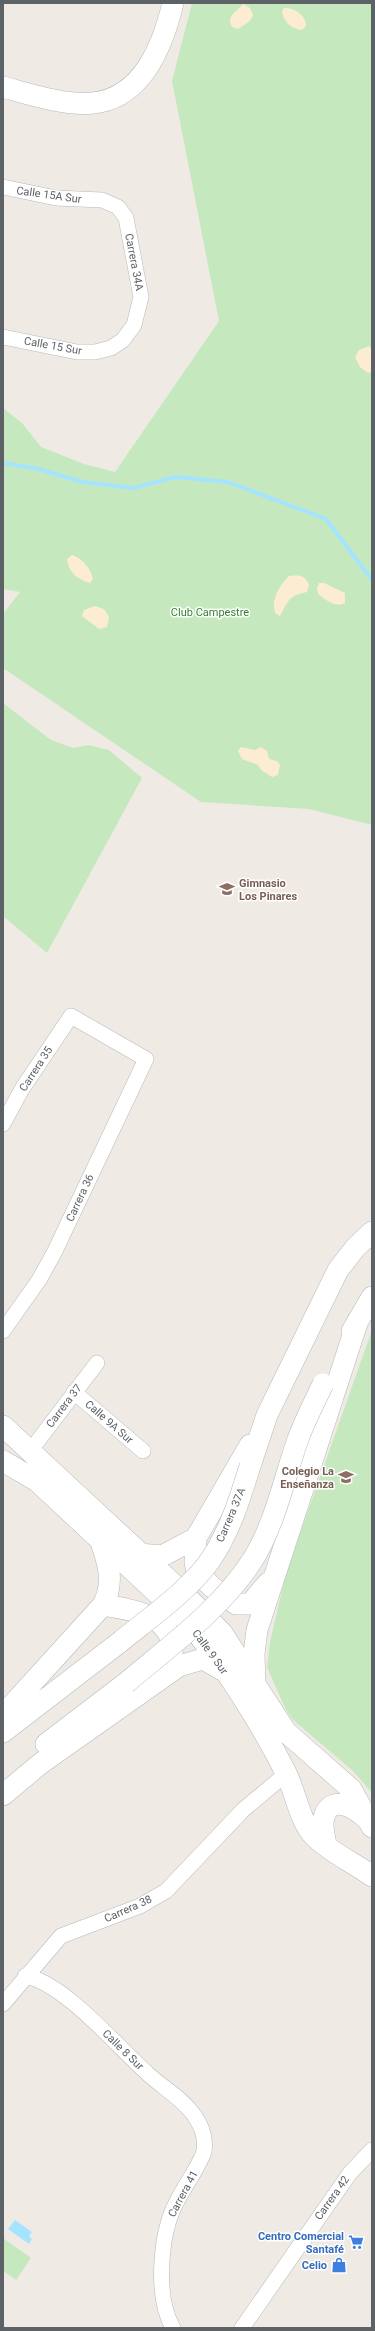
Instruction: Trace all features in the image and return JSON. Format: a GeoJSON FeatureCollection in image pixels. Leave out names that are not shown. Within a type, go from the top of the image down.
{"type":"FeatureCollection","features":[{"type":"Feature","properties":{"kind":"main road"},"geometry":{"type":"LineString","coordinates":[[3,87],[80,103],[93,103],[120,94],[133,85],[145,71],[157,52],[166,29],[173,3]]}},
{"type":"Feature","properties":{"kind":"main road","name":"Carrera 37A"},"geometry":{"type":"LineString","coordinates":[[3,1732],[120,1642],[189,1584],[210,1560],[223,1539],[238,1503],[268,1415],[338,1270],[372,1232]]}},
{"type":"Feature","properties":{"kind":"main road"},"geometry":{"type":"LineString","coordinates":[[3,1780],[79,1717],[126,1683],[189,1629],[232,1588],[255,1556],[270,1524],[298,1440],[323,1384],[372,1297]]}},
{"type":"Feature","properties":{"kind":"main road"},"geometry":{"type":"LineString","coordinates":[[255,1684],[254,1654],[257,1630],[358,1320]]}},
{"type":"Feature","properties":{"kind":"main road"},"geometry":{"type":"LineString","coordinates":[[268,1415],[196,1538],[195,1562],[197,1572],[212,1587],[236,1604],[250,1604],[260,1594],[275,1571]]}},
{"type":"Feature","properties":{"kind":"main road","name":"Calle 9 Sur"},"geometry":{"type":"LineString","coordinates":[[3,1426],[31,1450],[139,1554],[191,1600],[222,1633],[270,1710],[286,1732],[351,1789],[369,1823]]}},
{"type":"Feature","properties":{"kind":"main road","name":"Calle 9 Sur"},"geometry":{"type":"LineString","coordinates":[[3,1461],[37,1481],[100,1538],[187,1621],[207,1645],[224,1671],[286,1774],[307,1826],[314,1836],[372,1876]]}},
{"type":"Feature","properties":{"kind":"main road"},"geometry":{"type":"LineString","coordinates":[[3,1715],[103,1605],[108,1596],[111,1581],[107,1559],[100,1538]]}},
{"type":"Feature","properties":{"kind":"main road"},"geometry":{"type":"LineString","coordinates":[[139,1554],[162,1556],[196,1538]]}},
{"type":"Feature","properties":{"kind":"main road"},"geometry":{"type":"LineString","coordinates":[[103,1605],[132,1609],[151,1617],[163,1626],[172,1638],[173,1653],[169,1672]]}},
{"type":"Feature","properties":{"kind":"main road"},"geometry":{"type":"LineString","coordinates":[[3,1795],[40,1764],[179,1666],[203,1659],[224,1671]]}},
{"type":"Feature","properties":{"kind":"main road"},"geometry":{"type":"LineString","coordinates":[[326,1845],[323,1818],[331,1807],[346,1804],[369,1823]]}},
{"type":"Feature","properties":{"kind":"street","name":"Calle 15A Sur"},"geometry":{"type":"LineString","coordinates":[[3,187],[56,198],[102,200],[118,207]]}},
{"type":"Feature","properties":{"kind":"street","name":"Carrera 34A"},"geometry":{"type":"LineString","coordinates":[[118,207],[126,218],[141,297],[134,325],[123,340]]}},
{"type":"Feature","properties":{"kind":"street","name":"Calle 15 Sur"},"geometry":{"type":"LineString","coordinates":[[3,337],[78,352],[95,352],[111,348],[123,340]]}},
{"type":"Feature","properties":{"kind":"street","name":"Carrera 35"},"geometry":{"type":"LineString","coordinates":[[3,1124],[22,1089],[71,1016],[146,1059]]}},
{"type":"Feature","properties":{"kind":"street","name":"Carrera 36"},"geometry":{"type":"LineString","coordinates":[[3,1331],[39,1280],[54,1253],[146,1059]]}},
{"type":"Feature","properties":{"kind":"street","name":"Carrera 37"},"geometry":{"type":"LineString","coordinates":[[31,1450],[97,1363]]}},
{"type":"Feature","properties":{"kind":"street","name":"Calle 9A Sur"},"geometry":{"type":"LineString","coordinates":[[74,1392],[143,1451]]}},
{"type":"Feature","properties":{"kind":"street","name":"Carrera 38"},"geometry":{"type":"LineString","coordinates":[[3,2004],[25,1976],[61,1936],[140,1906],[166,1891],[244,1809],[286,1774]]}},
{"type":"Feature","properties":{"kind":"street","name":"Calle 8 Sur"},"geometry":{"type":"LineString","coordinates":[[25,1976],[36,1978],[70,2001],[150,2076],[183,2102],[201,2126],[206,2140]]}},
{"type":"Feature","properties":{"kind":"street","name":"Carrera 41"},"geometry":{"type":"LineString","coordinates":[[171,2324],[164,2304],[162,2275],[169,2220],[176,2203],[200,2164],[206,2140]]}},
{"type":"Feature","properties":{"kind":"street","name":"Carrera 42"},"geometry":{"type":"LineString","coordinates":[[242,2328],[350,2173],[372,2150]]}},
{"type":"Feature","properties":{"kind":"green space","name":"Club Campestre"},"geometry":{"type":"Polygon","coordinates":[[[192,3],[372,3],[372,825],[309,809],[201,802],[3,668],[3,614],[20,592],[3,589],[3,408],[22,423],[41,447],[84,464],[115,472],[219,321],[172,81],[192,3]]]}},
{"type":"Feature","properties":{"kind":"green space"},"geometry":{"type":"Polygon","coordinates":[[[3,703],[51,740],[73,748],[88,745],[109,750],[142,778],[47,953],[3,916],[3,703]]]}},
{"type":"Feature","properties":{"kind":"green space","name":"Colegio La Enseñanza"},"geometry":{"type":"Polygon","coordinates":[[[372,1330],[372,1793],[353,1771],[292,1719],[285,1708],[267,1667],[270,1642],[286,1573],[372,1330]]]}},
{"type":"Feature","properties":{"kind":"green space"},"geometry":{"type":"Polygon","coordinates":[[[3,2238],[31,2258],[16,2280],[3,2271],[3,2238]]]}},
{"type":"Feature","properties":{"kind":"sand"},"geometry":{"type":"Polygon","coordinates":[[[243,4],[250,8],[253,15],[250,21],[238,29],[232,27],[230,23],[231,17],[243,4]]]}},
{"type":"Feature","properties":{"kind":"sand"},"geometry":{"type":"Polygon","coordinates":[[[284,8],[292,9],[302,15],[306,22],[306,26],[302,30],[294,28],[288,24],[282,11],[284,8]]]}},
{"type":"Feature","properties":{"kind":"sand"},"geometry":{"type":"Polygon","coordinates":[[[369,346],[372,350],[372,372],[368,373],[360,367],[355,357],[359,350],[369,346]]]}},
{"type":"Feature","properties":{"kind":"sand"},"geometry":{"type":"Polygon","coordinates":[[[72,555],[83,561],[88,568],[93,579],[90,583],[81,580],[72,572],[67,559],[72,555]]]}},
{"type":"Feature","properties":{"kind":"sand"},"geometry":{"type":"Polygon","coordinates":[[[289,576],[304,577],[309,585],[307,592],[292,597],[287,602],[280,616],[275,613],[275,598],[279,588],[289,576]]]}},
{"type":"Feature","properties":{"kind":"sand"},"geometry":{"type":"Polygon","coordinates":[[[319,583],[324,583],[345,593],[345,603],[338,605],[327,601],[318,594],[317,588],[319,583]]]}},
{"type":"Feature","properties":{"kind":"sand"},"geometry":{"type":"Polygon","coordinates":[[[95,606],[104,609],[109,617],[107,627],[99,629],[82,616],[84,610],[95,606]]]}},
{"type":"Feature","properties":{"kind":"sand"},"geometry":{"type":"Polygon","coordinates":[[[241,747],[255,750],[261,747],[267,751],[269,759],[277,761],[280,765],[278,775],[272,777],[261,770],[258,765],[242,759],[238,751],[241,747]]]}},
{"type":"Feature","properties":{"kind":"water"},"geometry":{"type":"Polygon","coordinates":[[[15,2220],[32,2232],[29,2236],[32,2239],[29,2244],[8,2229],[15,2220]]]}},
{"type":"Feature","properties":{"kind":"waterway"},"geometry":{"type":"LineString","coordinates":[[3,463],[39,469],[82,482],[134,488],[175,477],[228,482],[326,519],[372,580]]}},
{"type":"Feature","properties":{"kind":"place","name":"Gimnasio Los Pinares"},"geometry":{"type":"Point","coordinates":[227,889]}},
{"type":"Feature","properties":{"kind":"place","name":"Colegio La Enseñanza"},"geometry":{"type":"Point","coordinates":[346,1477]}},
{"type":"Feature","properties":{"kind":"place","name":"Centro Comercial Santafé"},"geometry":{"type":"Point","coordinates":[356,2242]}},
{"type":"Feature","properties":{"kind":"place","name":"Celio"},"geometry":{"type":"Point","coordinates":[339,2265]}}]}
